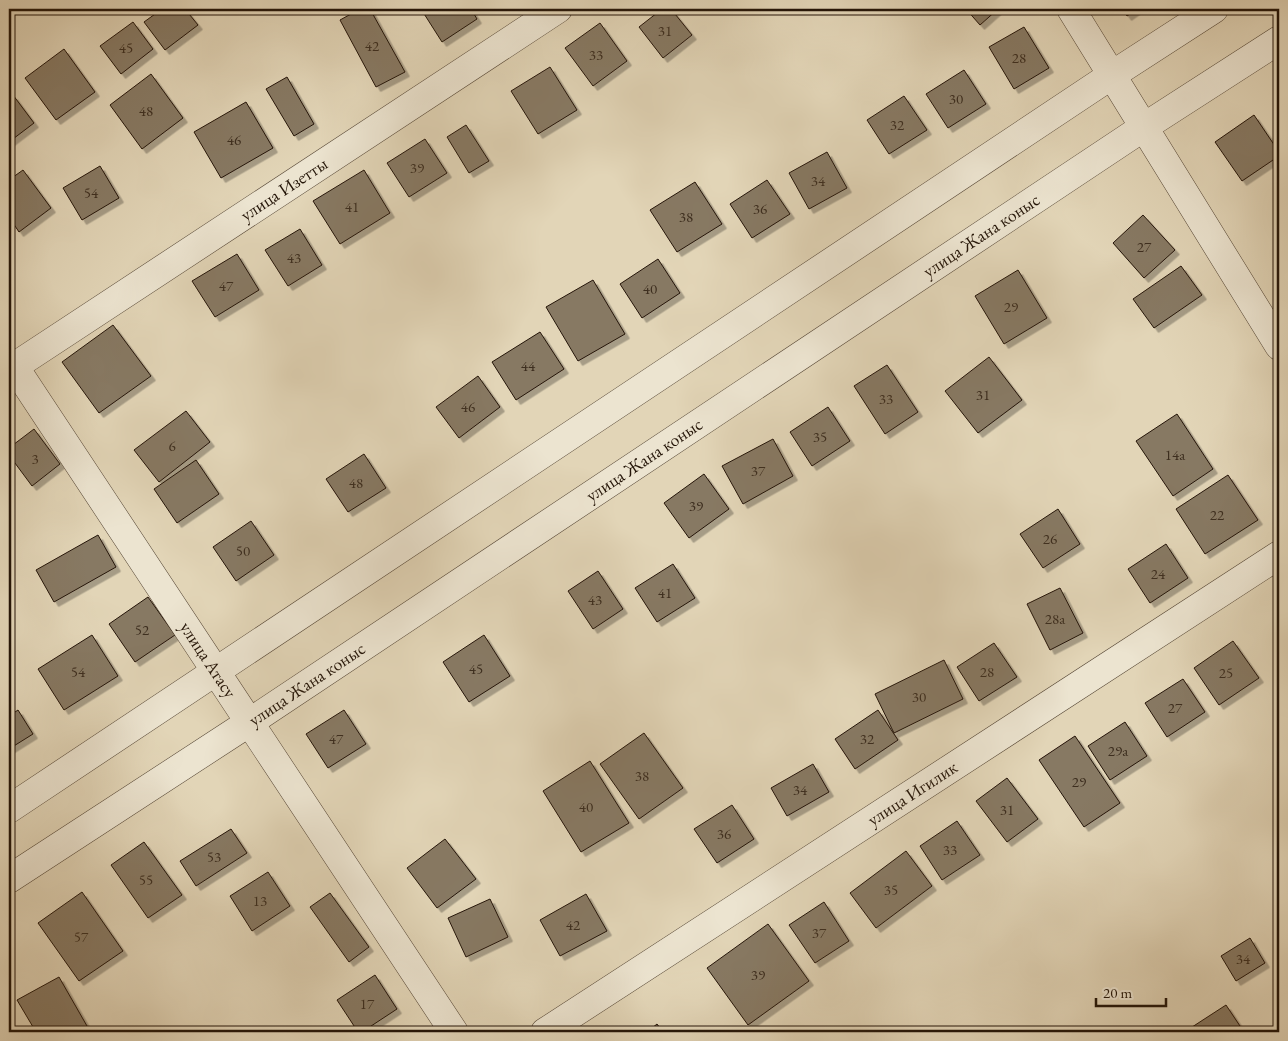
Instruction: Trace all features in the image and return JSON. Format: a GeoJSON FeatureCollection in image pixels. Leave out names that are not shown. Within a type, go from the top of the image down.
{"type":"FeatureCollection","features":[{"type":"Feature","properties":{"kind":"street","name":"улица Изетты"},"geometry":{"type":"LineString","coordinates":[[10,366],[558,9]]}},
{"type":"Feature","properties":{"kind":"street"},"geometry":{"type":"LineString","coordinates":[[1071,9],[1279,346]]}},
{"type":"Feature","properties":{"kind":"street"},"geometry":{"type":"LineString","coordinates":[[9,809],[1214,9]]}},
{"type":"Feature","properties":{"kind":"street","name":"улица Жана коныс"},"geometry":{"type":"LineString","coordinates":[[9,879],[250,722],[1144,127],[1279,40]]}},
{"type":"Feature","properties":{"kind":"street","name":"улица Атасу"},"geometry":{"type":"LineString","coordinates":[[10,366],[216,671],[454,1032]]}},
{"type":"Feature","properties":{"kind":"street","name":"улица Игилик"},"geometry":{"type":"LineString","coordinates":[[545,1032],[1279,555]]}},
{"type":"Feature","properties":{"kind":"building"},"geometry":{"type":"Polygon","coordinates":[[[162,9],[185,9],[198,25],[165,50],[144,22],[162,9]]]}},
{"type":"Feature","properties":{"kind":"building"},"geometry":{"type":"Polygon","coordinates":[[[360,9],[370,9],[405,72],[376,87],[340,20],[360,9]]]}},
{"type":"Feature","properties":{"kind":"building"},"geometry":{"type":"Polygon","coordinates":[[[421,9],[471,9],[477,19],[442,42],[421,9]]]}},
{"type":"Feature","properties":{"kind":"building"},"geometry":{"type":"Polygon","coordinates":[[[662,9],[671,9],[692,35],[663,58],[639,27],[662,9]]]}},
{"type":"Feature","properties":{"kind":"building"},"geometry":{"type":"Polygon","coordinates":[[[966,9],[998,9],[980,25],[966,9]]]}},
{"type":"Feature","properties":{"kind":"building"},"geometry":{"type":"Polygon","coordinates":[[[1122,9],[1137,9],[1127,16],[1122,9]]]}},
{"type":"Feature","properties":{"kind":"building"},"geometry":{"type":"Polygon","coordinates":[[[133,22],[153,49],[121,74],[100,46],[133,22]]]}},
{"type":"Feature","properties":{"kind":"building"},"geometry":{"type":"Polygon","coordinates":[[[600,23],[627,61],[593,86],[565,48],[600,23]]]}},
{"type":"Feature","properties":{"kind":"building"},"geometry":{"type":"Polygon","coordinates":[[[1024,27],[1049,68],[1014,89],[989,47],[1024,27]]]}},
{"type":"Feature","properties":{"kind":"building"},"geometry":{"type":"Polygon","coordinates":[[[64,49],[95,92],[56,120],[25,78],[64,49]]]}},
{"type":"Feature","properties":{"kind":"building"},"geometry":{"type":"Polygon","coordinates":[[[550,67],[577,110],[538,134],[511,91],[550,67]]]}},
{"type":"Feature","properties":{"kind":"building"},"geometry":{"type":"Polygon","coordinates":[[[964,70],[986,104],[948,128],[926,94],[964,70]]]}},
{"type":"Feature","properties":{"kind":"building"},"geometry":{"type":"Polygon","coordinates":[[[151,74],[183,118],[142,149],[110,105],[151,74]]]}},
{"type":"Feature","properties":{"kind":"building"},"geometry":{"type":"Polygon","coordinates":[[[287,77],[314,124],[294,136],[266,89],[287,77]]]}},
{"type":"Feature","properties":{"kind":"building"},"geometry":{"type":"Polygon","coordinates":[[[13,95],[34,123],[9,142],[9,98],[13,95]]]}},
{"type":"Feature","properties":{"kind":"building"},"geometry":{"type":"Polygon","coordinates":[[[904,96],[927,130],[889,154],[867,120],[904,96]]]}},
{"type":"Feature","properties":{"kind":"building"},"geometry":{"type":"Polygon","coordinates":[[[246,102],[273,148],[221,178],[194,132],[246,102]]]}},
{"type":"Feature","properties":{"kind":"building"},"geometry":{"type":"Polygon","coordinates":[[[1254,115],[1279,152],[1279,156],[1242,181],[1215,142],[1254,115]]]}},
{"type":"Feature","properties":{"kind":"building"},"geometry":{"type":"Polygon","coordinates":[[[466,125],[489,161],[469,173],[447,137],[466,125]]]}},
{"type":"Feature","properties":{"kind":"building"},"geometry":{"type":"Polygon","coordinates":[[[425,139],[447,173],[409,197],[387,163],[425,139]]]}},
{"type":"Feature","properties":{"kind":"building"},"geometry":{"type":"Polygon","coordinates":[[[827,152],[847,188],[809,209],[789,173],[827,152]]]}},
{"type":"Feature","properties":{"kind":"building"},"geometry":{"type":"Polygon","coordinates":[[[100,166],[119,198],[82,220],[63,188],[100,166]]]}},
{"type":"Feature","properties":{"kind":"building"},"geometry":{"type":"Polygon","coordinates":[[[23,170],[51,208],[19,232],[9,217],[9,180],[23,170]]]}},
{"type":"Feature","properties":{"kind":"building"},"geometry":{"type":"Polygon","coordinates":[[[364,170],[390,213],[340,244],[313,201],[364,170]]]}},
{"type":"Feature","properties":{"kind":"building"},"geometry":{"type":"Polygon","coordinates":[[[767,180],[790,214],[752,238],[730,204],[767,180]]]}},
{"type":"Feature","properties":{"kind":"building"},"geometry":{"type":"Polygon","coordinates":[[[695,182],[722,224],[677,252],[650,210],[695,182]]]}},
{"type":"Feature","properties":{"kind":"building"},"geometry":{"type":"Polygon","coordinates":[[[1143,215],[1175,250],[1144,278],[1113,243],[1143,215]]]}},
{"type":"Feature","properties":{"kind":"building"},"geometry":{"type":"Polygon","coordinates":[[[300,229],[322,265],[288,286],[265,250],[300,229]]]}},
{"type":"Feature","properties":{"kind":"building"},"geometry":{"type":"Polygon","coordinates":[[[237,254],[259,290],[215,317],[192,281],[237,254]]]}},
{"type":"Feature","properties":{"kind":"building"},"geometry":{"type":"Polygon","coordinates":[[[658,259],[680,293],[642,318],[620,284],[658,259]]]}},
{"type":"Feature","properties":{"kind":"building"},"geometry":{"type":"Polygon","coordinates":[[[1181,266],[1202,295],[1154,328],[1133,299],[1181,266]]]}},
{"type":"Feature","properties":{"kind":"building"},"geometry":{"type":"Polygon","coordinates":[[[1018,270],[1047,318],[1004,344],[975,296],[1018,270]]]}},
{"type":"Feature","properties":{"kind":"building"},"geometry":{"type":"Polygon","coordinates":[[[593,280],[625,334],[578,361],[546,307],[593,280]]]}},
{"type":"Feature","properties":{"kind":"building"},"geometry":{"type":"Polygon","coordinates":[[[113,325],[151,376],[99,413],[62,362],[113,325]]]}},
{"type":"Feature","properties":{"kind":"building"},"geometry":{"type":"Polygon","coordinates":[[[540,332],[564,369],[516,400],[492,362],[540,332]]]}},
{"type":"Feature","properties":{"kind":"building"},"geometry":{"type":"Polygon","coordinates":[[[989,357],[1022,400],[978,433],[945,391],[989,357]]]}},
{"type":"Feature","properties":{"kind":"building"},"geometry":{"type":"Polygon","coordinates":[[[887,365],[918,412],[885,434],[854,386],[887,365]]]}},
{"type":"Feature","properties":{"kind":"building"},"geometry":{"type":"Polygon","coordinates":[[[478,376],[500,407],[459,438],[436,407],[478,376]]]}},
{"type":"Feature","properties":{"kind":"building"},"geometry":{"type":"Polygon","coordinates":[[[828,407],[850,441],[812,466],[790,432],[828,407]]]}},
{"type":"Feature","properties":{"kind":"building"},"geometry":{"type":"Polygon","coordinates":[[[186,411],[210,442],[159,482],[134,450],[186,411]]]}},
{"type":"Feature","properties":{"kind":"building"},"geometry":{"type":"Polygon","coordinates":[[[1177,414],[1213,469],[1173,496],[1136,441],[1177,414]]]}},
{"type":"Feature","properties":{"kind":"building"},"geometry":{"type":"Polygon","coordinates":[[[34,429],[60,464],[32,486],[9,455],[9,448],[34,429]]]}},
{"type":"Feature","properties":{"kind":"building"},"geometry":{"type":"Polygon","coordinates":[[[773,439],[793,476],[743,504],[722,466],[773,439]]]}},
{"type":"Feature","properties":{"kind":"building"},"geometry":{"type":"Polygon","coordinates":[[[364,454],[386,488],[348,512],[326,479],[364,454]]]}},
{"type":"Feature","properties":{"kind":"building"},"geometry":{"type":"Polygon","coordinates":[[[196,460],[219,494],[177,523],[154,489],[196,460]]]}},
{"type":"Feature","properties":{"kind":"building"},"geometry":{"type":"Polygon","coordinates":[[[704,474],[729,509],[689,538],[664,503],[704,474]]]}},
{"type":"Feature","properties":{"kind":"building"},"geometry":{"type":"Polygon","coordinates":[[[1228,475],[1258,520],[1205,554],[1176,509],[1228,475]]]}},
{"type":"Feature","properties":{"kind":"building"},"geometry":{"type":"Polygon","coordinates":[[[1058,509],[1080,544],[1043,568],[1020,534],[1058,509]]]}},
{"type":"Feature","properties":{"kind":"building"},"geometry":{"type":"Polygon","coordinates":[[[251,521],[274,555],[236,581],[213,547],[251,521]]]}},
{"type":"Feature","properties":{"kind":"building"},"geometry":{"type":"Polygon","coordinates":[[[98,535],[116,567],[54,602],[36,570],[98,535]]]}},
{"type":"Feature","properties":{"kind":"building"},"geometry":{"type":"Polygon","coordinates":[[[1166,544],[1188,578],[1150,603],[1128,569],[1166,544]]]}},
{"type":"Feature","properties":{"kind":"building"},"geometry":{"type":"Polygon","coordinates":[[[673,564],[695,598],[657,622],[635,588],[673,564]]]}},
{"type":"Feature","properties":{"kind":"building"},"geometry":{"type":"Polygon","coordinates":[[[598,571],[623,609],[593,629],[568,591],[598,571]]]}},
{"type":"Feature","properties":{"kind":"building"},"geometry":{"type":"Polygon","coordinates":[[[1060,588],[1083,633],[1050,650],[1027,604],[1060,588]]]}},
{"type":"Feature","properties":{"kind":"building"},"geometry":{"type":"Polygon","coordinates":[[[148,597],[175,635],[135,662],[109,624],[148,597]]]}},
{"type":"Feature","properties":{"kind":"building"},"geometry":{"type":"Polygon","coordinates":[[[92,635],[118,676],[64,710],[38,669],[92,635]]]}},
{"type":"Feature","properties":{"kind":"building"},"geometry":{"type":"Polygon","coordinates":[[[484,635],[510,676],[469,702],[443,662],[484,635]]]}},
{"type":"Feature","properties":{"kind":"building"},"geometry":{"type":"Polygon","coordinates":[[[1233,641],[1259,678],[1219,705],[1194,668],[1233,641]]]}},
{"type":"Feature","properties":{"kind":"building"},"geometry":{"type":"Polygon","coordinates":[[[994,643],[1017,677],[979,701],[957,667],[994,643]]]}},
{"type":"Feature","properties":{"kind":"building"},"geometry":{"type":"Polygon","coordinates":[[[944,660],[963,699],[894,733],[875,694],[944,660]]]}},
{"type":"Feature","properties":{"kind":"building"},"geometry":{"type":"Polygon","coordinates":[[[1183,679],[1205,712],[1167,737],[1145,703],[1183,679]]]}},
{"type":"Feature","properties":{"kind":"building"},"geometry":{"type":"Polygon","coordinates":[[[18,710],[33,734],[9,749],[9,716],[18,710]]]}},
{"type":"Feature","properties":{"kind":"building"},"geometry":{"type":"Polygon","coordinates":[[[344,710],[366,744],[328,768],[306,734],[344,710]]]}},
{"type":"Feature","properties":{"kind":"building"},"geometry":{"type":"Polygon","coordinates":[[[878,710],[898,740],[855,769],[835,739],[878,710]]]}},
{"type":"Feature","properties":{"kind":"building"},"geometry":{"type":"Polygon","coordinates":[[[1125,722],[1147,756],[1110,780],[1088,746],[1125,722]]]}},
{"type":"Feature","properties":{"kind":"building"},"geometry":{"type":"Polygon","coordinates":[[[644,733],[683,788],[639,819],[600,764],[644,733]]]}},
{"type":"Feature","properties":{"kind":"building"},"geometry":{"type":"Polygon","coordinates":[[[1075,736],[1120,803],[1084,827],[1039,760],[1075,736]]]}},
{"type":"Feature","properties":{"kind":"building"},"geometry":{"type":"Polygon","coordinates":[[[590,761],[629,823],[581,852],[543,791],[590,761]]]}},
{"type":"Feature","properties":{"kind":"building"},"geometry":{"type":"Polygon","coordinates":[[[813,764],[829,792],[787,816],[771,788],[813,764]]]}},
{"type":"Feature","properties":{"kind":"building"},"geometry":{"type":"Polygon","coordinates":[[[1007,778],[1038,819],[1007,842],[976,801],[1007,778]]]}},
{"type":"Feature","properties":{"kind":"building"},"geometry":{"type":"Polygon","coordinates":[[[732,805],[754,839],[717,863],[694,829],[732,805]]]}},
{"type":"Feature","properties":{"kind":"building"},"geometry":{"type":"Polygon","coordinates":[[[957,821],[980,855],[942,880],[920,846],[957,821]]]}},
{"type":"Feature","properties":{"kind":"building"},"geometry":{"type":"Polygon","coordinates":[[[231,829],[247,853],[196,886],[180,861],[231,829]]]}},
{"type":"Feature","properties":{"kind":"building"},"geometry":{"type":"Polygon","coordinates":[[[445,839],[476,879],[437,908],[407,868],[445,839]]]}},
{"type":"Feature","properties":{"kind":"building"},"geometry":{"type":"Polygon","coordinates":[[[144,842],[182,895],[148,918],[111,865],[144,842]]]}},
{"type":"Feature","properties":{"kind":"building"},"geometry":{"type":"Polygon","coordinates":[[[906,851],[932,886],[876,928],[850,893],[906,851]]]}},
{"type":"Feature","properties":{"kind":"building"},"geometry":{"type":"Polygon","coordinates":[[[268,872],[290,906],[252,931],[230,896],[268,872]]]}},
{"type":"Feature","properties":{"kind":"building"},"geometry":{"type":"Polygon","coordinates":[[[82,892],[123,951],[79,981],[38,923],[82,892]]]}},
{"type":"Feature","properties":{"kind":"building"},"geometry":{"type":"Polygon","coordinates":[[[330,893],[369,947],[349,962],[310,907],[330,893]]]}},
{"type":"Feature","properties":{"kind":"building"},"geometry":{"type":"Polygon","coordinates":[[[586,894],[607,931],[560,956],[540,920],[586,894]]]}},
{"type":"Feature","properties":{"kind":"building"},"geometry":{"type":"Polygon","coordinates":[[[490,899],[508,937],[466,957],[448,918],[490,899]]]}},
{"type":"Feature","properties":{"kind":"building"},"geometry":{"type":"Polygon","coordinates":[[[824,902],[849,941],[815,963],[789,925],[824,902]]]}},
{"type":"Feature","properties":{"kind":"building"},"geometry":{"type":"Polygon","coordinates":[[[768,924],[809,981],[748,1025],[707,968],[768,924]]]}},
{"type":"Feature","properties":{"kind":"building"},"geometry":{"type":"Polygon","coordinates":[[[1250,938],[1265,963],[1236,981],[1221,956],[1250,938]]]}},
{"type":"Feature","properties":{"kind":"building"},"geometry":{"type":"Polygon","coordinates":[[[375,975],[397,1009],[362,1032],[358,1032],[337,1000],[375,975]]]}},
{"type":"Feature","properties":{"kind":"building"},"geometry":{"type":"Polygon","coordinates":[[[59,977],[87,1026],[76,1032],[36,1032],[17,1000],[59,977]]]}},
{"type":"Feature","properties":{"kind":"building"},"geometry":{"type":"Polygon","coordinates":[[[1226,1005],[1244,1032],[1191,1032],[1189,1029],[1226,1005]]]}},
{"type":"Feature","properties":{"kind":"building"},"geometry":{"type":"Polygon","coordinates":[[[657,1024],[663,1032],[647,1032],[657,1024]]]}}]}
